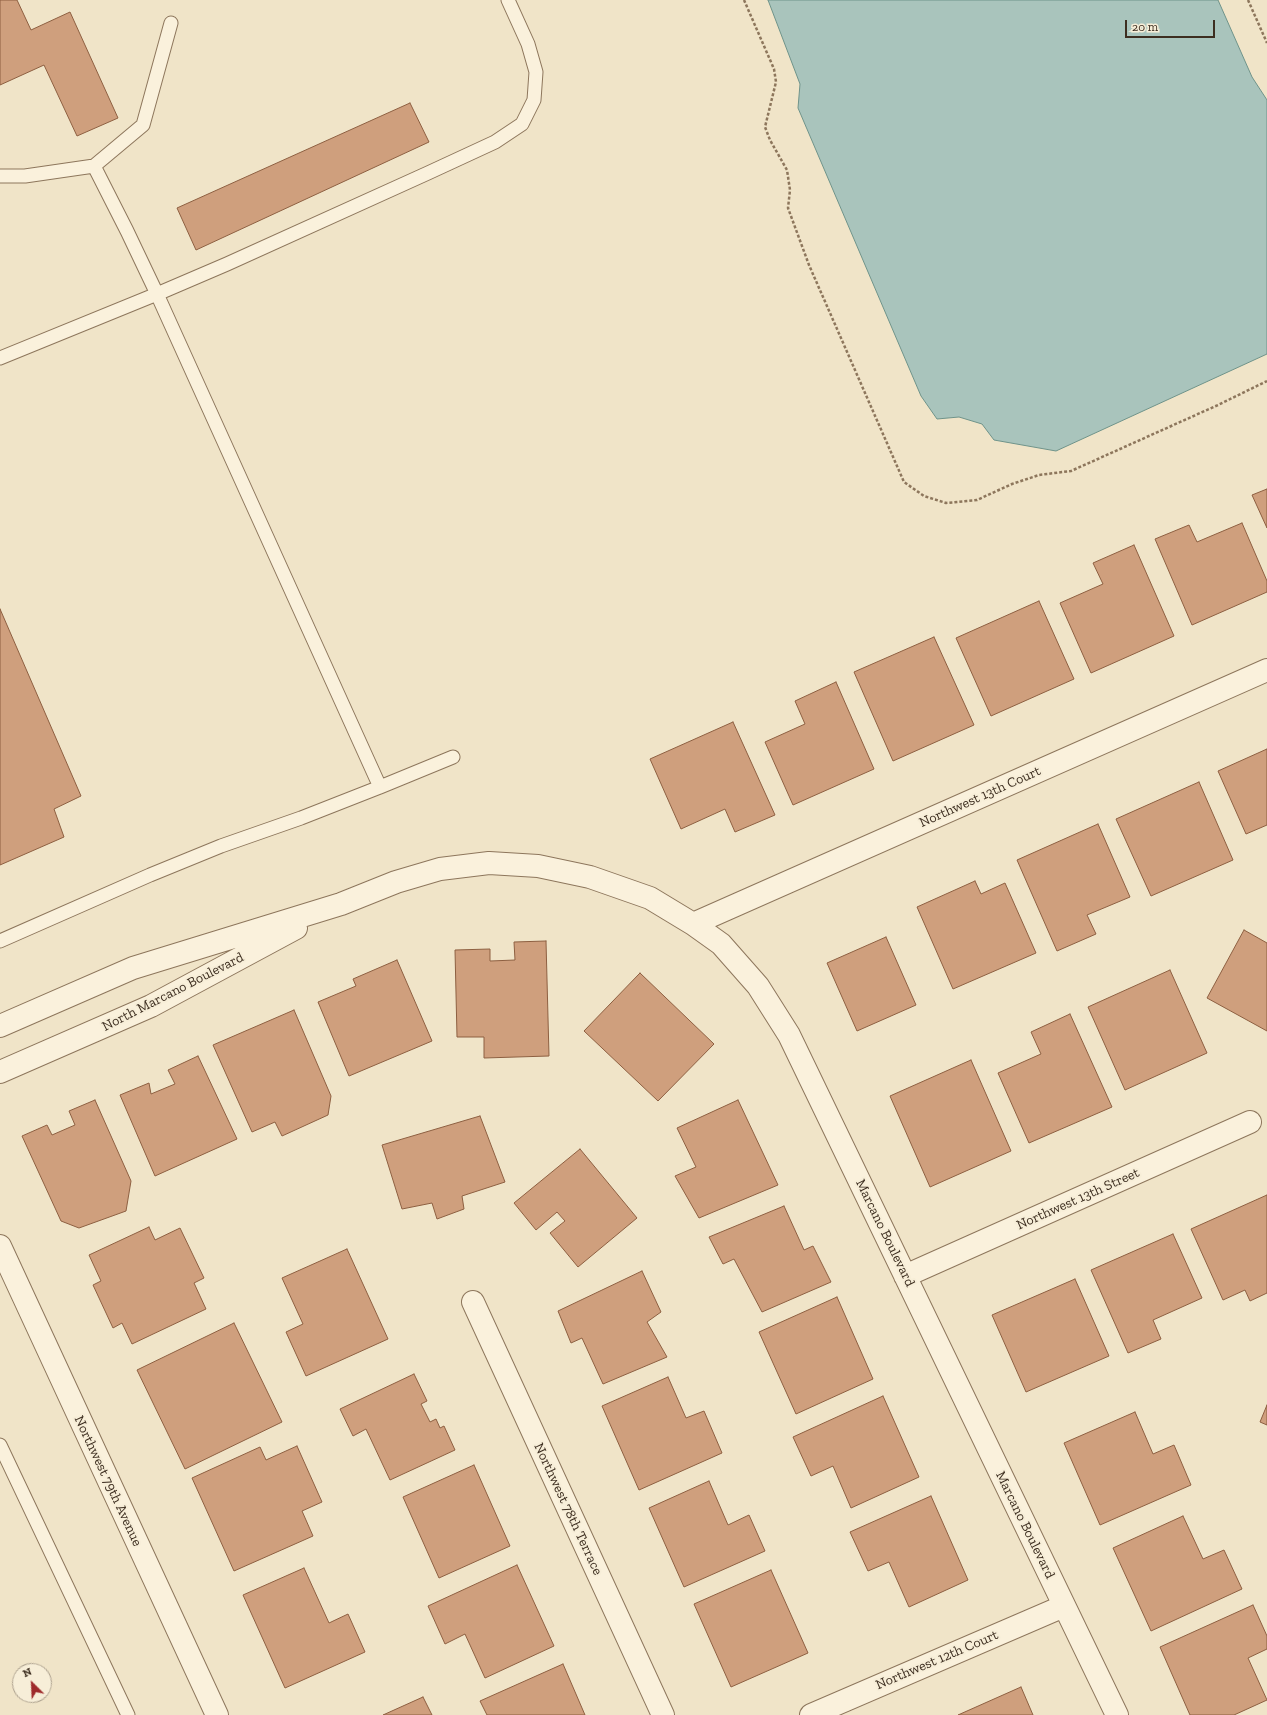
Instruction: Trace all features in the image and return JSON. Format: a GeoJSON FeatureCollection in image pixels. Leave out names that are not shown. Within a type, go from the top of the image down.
{"type":"FeatureCollection","features":[{"type":"Feature","properties":{"kind":"street","name":"Northwest 13th Court"},"geometry":{"type":"LineString","coordinates":[[693,924],[1267,670]]}},
{"type":"Feature","properties":{"kind":"street","name":"North Marcano Boulevard"},"geometry":{"type":"LineString","coordinates":[[0,1026],[133,968],[341,904],[396,882],[440,869],[489,863],[538,866]]}},
{"type":"Feature","properties":{"kind":"street","name":"Marcano Boulevard"},"geometry":{"type":"LineString","coordinates":[[538,866],[590,877],[650,898],[693,924],[720,944],[758,986],[789,1035],[1117,1715]]}},
{"type":"Feature","properties":{"kind":"street","name":"North Marcano Boulevard"},"geometry":{"type":"LineString","coordinates":[[0,1072],[151,1006],[341,904]]}},
{"type":"Feature","properties":{"kind":"street","name":"Northwest 13th Street"},"geometry":{"type":"LineString","coordinates":[[905,1276],[1250,1122]]}},
{"type":"Feature","properties":{"kind":"street","name":"Northwest 79th Avenue"},"geometry":{"type":"LineString","coordinates":[[0,1246],[217,1715]]}},
{"type":"Feature","properties":{"kind":"street","name":"Northwest 78th Terrace"},"geometry":{"type":"LineString","coordinates":[[473,1302],[663,1715]]}},
{"type":"Feature","properties":{"kind":"street","name":"Northwest 12th Court"},"geometry":{"type":"LineString","coordinates":[[811,1715],[1064,1606]]}},
{"type":"Feature","properties":{"kind":"lane"},"geometry":{"type":"LineString","coordinates":[[0,358],[227,264],[495,142],[522,124],[534,100],[536,72],[528,44],[508,0]]}},
{"type":"Feature","properties":{"kind":"lane"},"geometry":{"type":"LineString","coordinates":[[0,176],[25,176],[94,166],[143,125],[171,23]]}},
{"type":"Feature","properties":{"kind":"lane"},"geometry":{"type":"LineString","coordinates":[[94,166],[157,294],[380,787]]}},
{"type":"Feature","properties":{"kind":"lane"},"geometry":{"type":"LineString","coordinates":[[0,941],[150,875],[221,846],[301,818],[453,757]]}},
{"type":"Feature","properties":{"kind":"lane"},"geometry":{"type":"LineString","coordinates":[[0,1445],[128,1715]]}},
{"type":"Feature","properties":{"kind":"path"},"geometry":{"type":"LineString","coordinates":[[744,0],[774,70],[776,82],[765,127],[770,140],[787,170],[790,190],[788,208],[809,265],[904,482],[924,496],[946,503],[976,500],[1012,484],[1039,475],[1071,471],[1218,405],[1267,381]]}},
{"type":"Feature","properties":{"kind":"path"},"geometry":{"type":"LineString","coordinates":[[1248,0],[1267,43]]}},
{"type":"Feature","properties":{"kind":"water"},"geometry":{"type":"Polygon","coordinates":[[[768,0],[1218,0],[1252,77],[1267,100],[1267,354],[1056,451],[994,440],[982,424],[959,417],[937,419],[921,396],[798,108],[800,84],[768,0]]]}},
{"type":"Feature","properties":{"kind":"building"},"geometry":{"type":"Polygon","coordinates":[[[0,0],[17,0],[31,30],[70,12],[118,118],[77,136],[44,65],[0,85],[0,0]]]}},
{"type":"Feature","properties":{"kind":"building"},"geometry":{"type":"Polygon","coordinates":[[[410,103],[429,142],[196,250],[177,208],[410,103]]]}},
{"type":"Feature","properties":{"kind":"building"},"geometry":{"type":"Polygon","coordinates":[[[1267,489],[1267,528],[1252,495],[1267,489]]]}},
{"type":"Feature","properties":{"kind":"building"},"geometry":{"type":"Polygon","coordinates":[[[1242,523],[1267,581],[1267,592],[1192,625],[1155,539],[1189,525],[1197,542],[1242,523]]]}},
{"type":"Feature","properties":{"kind":"building"},"geometry":{"type":"Polygon","coordinates":[[[1134,545],[1174,636],[1091,673],[1060,603],[1103,584],[1093,563],[1134,545]]]}},
{"type":"Feature","properties":{"kind":"building"},"geometry":{"type":"Polygon","coordinates":[[[1039,601],[1074,679],[991,716],[956,638],[1039,601]]]}},
{"type":"Feature","properties":{"kind":"building"},"geometry":{"type":"Polygon","coordinates":[[[0,609],[81,796],[54,809],[64,837],[0,865],[0,609]]]}},
{"type":"Feature","properties":{"kind":"building"},"geometry":{"type":"Polygon","coordinates":[[[934,637],[974,725],[893,761],[854,672],[934,637]]]}},
{"type":"Feature","properties":{"kind":"building"},"geometry":{"type":"Polygon","coordinates":[[[836,682],[874,769],[793,805],[765,742],[805,724],[795,701],[836,682]]]}},
{"type":"Feature","properties":{"kind":"building"},"geometry":{"type":"Polygon","coordinates":[[[733,722],[775,815],[735,832],[725,809],[681,829],[650,759],[733,722]]]}},
{"type":"Feature","properties":{"kind":"building"},"geometry":{"type":"Polygon","coordinates":[[[1267,749],[1267,825],[1246,834],[1218,771],[1267,749]]]}},
{"type":"Feature","properties":{"kind":"building"},"geometry":{"type":"Polygon","coordinates":[[[1199,782],[1233,860],[1151,896],[1116,819],[1199,782]]]}},
{"type":"Feature","properties":{"kind":"building"},"geometry":{"type":"Polygon","coordinates":[[[1098,824],[1130,897],[1087,915],[1096,934],[1057,951],[1017,860],[1098,824]]]}},
{"type":"Feature","properties":{"kind":"building"},"geometry":{"type":"Polygon","coordinates":[[[975,881],[981,894],[1005,883],[1036,953],[953,989],[917,907],[975,881]]]}},
{"type":"Feature","properties":{"kind":"building"},"geometry":{"type":"Polygon","coordinates":[[[1244,930],[1267,943],[1267,1031],[1207,998],[1244,930]]]}},
{"type":"Feature","properties":{"kind":"building"},"geometry":{"type":"Polygon","coordinates":[[[886,937],[916,1005],[857,1031],[827,963],[886,937]]]}},
{"type":"Feature","properties":{"kind":"building"},"geometry":{"type":"Polygon","coordinates":[[[546,941],[549,1056],[484,1058],[484,1037],[457,1037],[455,950],[490,949],[490,961],[515,960],[514,942],[546,941]]]}},
{"type":"Feature","properties":{"kind":"building"},"geometry":{"type":"Polygon","coordinates":[[[397,960],[432,1041],[349,1076],[318,1002],[356,986],[353,979],[397,960]]]}},
{"type":"Feature","properties":{"kind":"building"},"geometry":{"type":"Polygon","coordinates":[[[1170,970],[1207,1053],[1125,1090],[1088,1007],[1170,970]]]}},
{"type":"Feature","properties":{"kind":"building"},"geometry":{"type":"Polygon","coordinates":[[[640,973],[714,1044],[658,1101],[584,1031],[640,973]]]}},
{"type":"Feature","properties":{"kind":"building"},"geometry":{"type":"Polygon","coordinates":[[[294,1010],[331,1096],[328,1115],[282,1136],[275,1122],[252,1132],[213,1045],[294,1010]]]}},
{"type":"Feature","properties":{"kind":"building"},"geometry":{"type":"Polygon","coordinates":[[[1070,1014],[1112,1107],[1029,1143],[998,1073],[1041,1054],[1031,1032],[1070,1014]]]}},
{"type":"Feature","properties":{"kind":"building"},"geometry":{"type":"Polygon","coordinates":[[[198,1056],[237,1139],[155,1176],[120,1095],[149,1083],[151,1094],[175,1084],[168,1070],[198,1056]]]}},
{"type":"Feature","properties":{"kind":"building"},"geometry":{"type":"Polygon","coordinates":[[[971,1060],[1011,1151],[930,1187],[890,1096],[971,1060]]]}},
{"type":"Feature","properties":{"kind":"building"},"geometry":{"type":"Polygon","coordinates":[[[95,1100],[131,1181],[126,1211],[79,1228],[61,1221],[22,1136],[47,1125],[52,1135],[75,1125],[69,1111],[95,1100]]]}},
{"type":"Feature","properties":{"kind":"building"},"geometry":{"type":"Polygon","coordinates":[[[738,1100],[778,1185],[699,1218],[675,1176],[696,1167],[677,1128],[738,1100]]]}},
{"type":"Feature","properties":{"kind":"building"},"geometry":{"type":"Polygon","coordinates":[[[480,1116],[505,1182],[462,1196],[464,1209],[437,1219],[432,1203],[402,1209],[382,1145],[480,1116]]]}},
{"type":"Feature","properties":{"kind":"building"},"geometry":{"type":"Polygon","coordinates":[[[580,1149],[637,1218],[578,1267],[550,1233],[565,1221],[557,1212],[536,1230],[514,1203],[580,1149]]]}},
{"type":"Feature","properties":{"kind":"building"},"geometry":{"type":"Polygon","coordinates":[[[1267,1195],[1267,1293],[1250,1301],[1245,1290],[1223,1300],[1191,1229],[1267,1195]]]}},
{"type":"Feature","properties":{"kind":"building"},"geometry":{"type":"Polygon","coordinates":[[[784,1206],[804,1250],[813,1246],[831,1282],[762,1312],[734,1259],[723,1264],[709,1237],[784,1206]]]}},
{"type":"Feature","properties":{"kind":"building"},"geometry":{"type":"Polygon","coordinates":[[[149,1227],[155,1240],[180,1228],[204,1278],[194,1283],[206,1309],[132,1344],[122,1323],[113,1328],[93,1285],[101,1281],[89,1255],[149,1227]]]}},
{"type":"Feature","properties":{"kind":"building"},"geometry":{"type":"Polygon","coordinates":[[[1173,1234],[1202,1298],[1153,1320],[1161,1339],[1128,1353],[1091,1270],[1173,1234]]]}},
{"type":"Feature","properties":{"kind":"building"},"geometry":{"type":"Polygon","coordinates":[[[347,1249],[388,1339],[306,1376],[286,1332],[303,1324],[282,1278],[347,1249]]]}},
{"type":"Feature","properties":{"kind":"building"},"geometry":{"type":"Polygon","coordinates":[[[642,1271],[661,1312],[647,1322],[667,1357],[603,1384],[582,1338],[571,1343],[558,1311],[642,1271]]]}},
{"type":"Feature","properties":{"kind":"building"},"geometry":{"type":"Polygon","coordinates":[[[1075,1279],[1109,1356],[1026,1392],[992,1315],[1075,1279]]]}},
{"type":"Feature","properties":{"kind":"building"},"geometry":{"type":"Polygon","coordinates":[[[837,1297],[873,1379],[796,1414],[759,1332],[837,1297]]]}},
{"type":"Feature","properties":{"kind":"building"},"geometry":{"type":"Polygon","coordinates":[[[234,1323],[282,1422],[185,1469],[137,1370],[234,1323]]]}},
{"type":"Feature","properties":{"kind":"building"},"geometry":{"type":"Polygon","coordinates":[[[414,1374],[427,1401],[421,1404],[430,1422],[436,1419],[440,1428],[444,1426],[455,1450],[390,1480],[366,1429],[353,1436],[340,1409],[414,1374]]]}},
{"type":"Feature","properties":{"kind":"building"},"geometry":{"type":"Polygon","coordinates":[[[668,1377],[686,1418],[704,1411],[722,1453],[639,1490],[602,1406],[668,1377]]]}},
{"type":"Feature","properties":{"kind":"building"},"geometry":{"type":"Polygon","coordinates":[[[883,1396],[919,1477],[851,1508],[833,1466],[811,1476],[793,1437],[883,1396]]]}},
{"type":"Feature","properties":{"kind":"building"},"geometry":{"type":"Polygon","coordinates":[[[1267,1405],[1267,1425],[1260,1422],[1267,1405]]]}},
{"type":"Feature","properties":{"kind":"building"},"geometry":{"type":"Polygon","coordinates":[[[1135,1412],[1153,1454],[1174,1445],[1191,1485],[1100,1525],[1064,1443],[1135,1412]]]}},
{"type":"Feature","properties":{"kind":"building"},"geometry":{"type":"Polygon","coordinates":[[[297,1446],[322,1502],[302,1511],[313,1536],[234,1571],[192,1478],[260,1447],[266,1460],[297,1446]]]}},
{"type":"Feature","properties":{"kind":"building"},"geometry":{"type":"Polygon","coordinates":[[[474,1465],[510,1546],[439,1578],[403,1497],[474,1465]]]}},
{"type":"Feature","properties":{"kind":"building"},"geometry":{"type":"Polygon","coordinates":[[[709,1481],[728,1525],[749,1515],[765,1551],[684,1587],[649,1508],[709,1481]]]}},
{"type":"Feature","properties":{"kind":"building"},"geometry":{"type":"Polygon","coordinates":[[[931,1496],[968,1580],[909,1607],[889,1562],[868,1571],[850,1532],[931,1496]]]}},
{"type":"Feature","properties":{"kind":"building"},"geometry":{"type":"Polygon","coordinates":[[[1183,1516],[1203,1559],[1224,1550],[1242,1589],[1151,1631],[1113,1548],[1183,1516]]]}},
{"type":"Feature","properties":{"kind":"building"},"geometry":{"type":"Polygon","coordinates":[[[517,1565],[554,1646],[485,1678],[465,1634],[445,1644],[428,1606],[517,1565]]]}},
{"type":"Feature","properties":{"kind":"building"},"geometry":{"type":"Polygon","coordinates":[[[304,1568],[329,1623],[348,1614],[365,1652],[285,1688],[243,1595],[304,1568]]]}},
{"type":"Feature","properties":{"kind":"building"},"geometry":{"type":"Polygon","coordinates":[[[771,1570],[808,1653],[731,1687],[694,1604],[771,1570]]]}},
{"type":"Feature","properties":{"kind":"building"},"geometry":{"type":"Polygon","coordinates":[[[1253,1605],[1267,1636],[1267,1649],[1248,1658],[1267,1700],[1234,1715],[1190,1715],[1160,1647],[1253,1605]]]}},
{"type":"Feature","properties":{"kind":"building"},"geometry":{"type":"Polygon","coordinates":[[[563,1664],[585,1715],[487,1715],[480,1701],[563,1664]]]}},
{"type":"Feature","properties":{"kind":"building"},"geometry":{"type":"Polygon","coordinates":[[[1021,1687],[1033,1715],[958,1715],[1021,1687]]]}},
{"type":"Feature","properties":{"kind":"building"},"geometry":{"type":"Polygon","coordinates":[[[423,1697],[432,1715],[383,1715],[423,1697]]]}}]}
